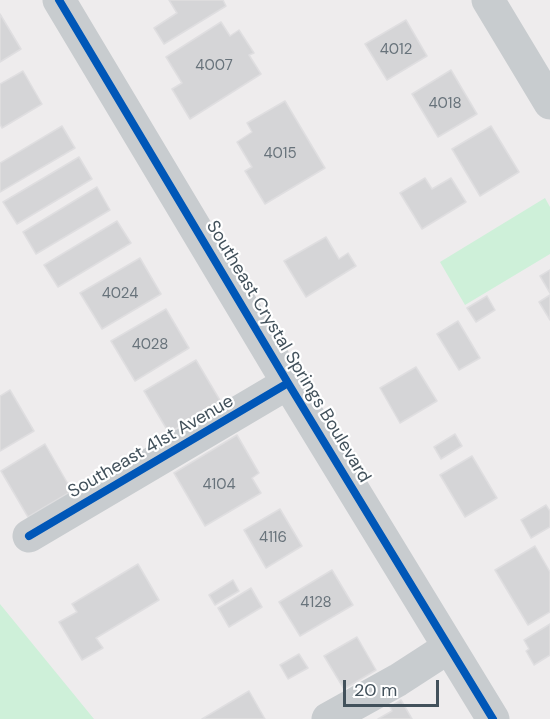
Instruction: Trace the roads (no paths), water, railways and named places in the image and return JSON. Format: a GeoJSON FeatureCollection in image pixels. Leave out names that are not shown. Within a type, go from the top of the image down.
{"type":"FeatureCollection","features":[{"type":"Feature","properties":{"kind":"street","name":"Southeast Crystal Springs Boulevard"},"geometry":{"type":"LineString","coordinates":[[59,0],[288,383],[493,719]]}},
{"type":"Feature","properties":{"kind":"street"},"geometry":{"type":"LineString","coordinates":[[488,0],[550,103]]}},
{"type":"Feature","properties":{"kind":"street","name":"Southeast 41st Avenue"},"geometry":{"type":"LineString","coordinates":[[29,536],[288,383]]}},
{"type":"Feature","properties":{"kind":"street"},"geometry":{"type":"LineString","coordinates":[[328,719],[398,680],[449,647]]}}]}
